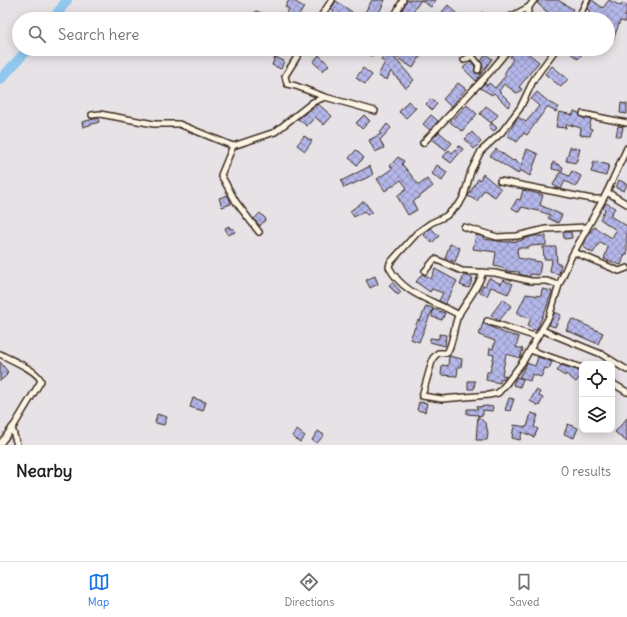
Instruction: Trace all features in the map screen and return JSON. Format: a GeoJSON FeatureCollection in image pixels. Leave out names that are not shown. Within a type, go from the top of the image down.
{"type":"FeatureCollection","features":[{"type":"Feature","properties":{"kind":"street"},"geometry":{"type":"LineString","coordinates":[[324,12],[332,0]]}},
{"type":"Feature","properties":{"kind":"street"},"geometry":{"type":"LineString","coordinates":[[397,12],[403,0]]}},
{"type":"Feature","properties":{"kind":"street"},"geometry":{"type":"LineString","coordinates":[[528,12],[529,7],[534,0]]}},
{"type":"Feature","properties":{"kind":"street"},"geometry":{"type":"LineString","coordinates":[[581,12],[587,0]]}},
{"type":"Feature","properties":{"kind":"street"},"geometry":{"type":"LineString","coordinates":[[519,12],[529,7]]}},
{"type":"Feature","properties":{"kind":"street"},"geometry":{"type":"LineString","coordinates":[[298,56],[285,76],[287,84],[324,97],[375,111]]}},
{"type":"Feature","properties":{"kind":"street"},"geometry":{"type":"LineString","coordinates":[[464,60],[472,56],[479,65],[478,70]]}},
{"type":"Feature","properties":{"kind":"street"},"geometry":{"type":"LineString","coordinates":[[423,143],[482,81],[503,56]]}},
{"type":"Feature","properties":{"kind":"street"},"geometry":{"type":"LineString","coordinates":[[459,315],[411,292],[398,281],[389,267],[390,263],[417,233],[431,223],[446,216],[460,203],[464,196],[471,171],[481,152],[501,133],[520,108],[534,79],[551,56]]}},
{"type":"Feature","properties":{"kind":"street"},"geometry":{"type":"LineString","coordinates":[[92,115],[100,114],[154,124],[179,124],[233,146],[275,132],[313,102],[324,97]]}},
{"type":"Feature","properties":{"kind":"street"},"geometry":{"type":"LineString","coordinates":[[583,114],[627,123]]}},
{"type":"Feature","properties":{"kind":"street"},"geometry":{"type":"LineString","coordinates":[[233,146],[221,175],[236,202],[259,232]]}},
{"type":"Feature","properties":{"kind":"street"},"geometry":{"type":"LineString","coordinates":[[483,272],[480,284],[459,315],[452,346],[447,353],[438,353],[432,358],[422,396],[442,399],[498,392],[515,375],[549,318],[559,285],[574,252],[606,192],[627,148]]}},
{"type":"Feature","properties":{"kind":"street"},"geometry":{"type":"LineString","coordinates":[[500,181],[592,199],[602,199]]}},
{"type":"Feature","properties":{"kind":"street"},"geometry":{"type":"LineString","coordinates":[[606,192],[627,204]]}},
{"type":"Feature","properties":{"kind":"street"},"geometry":{"type":"LineString","coordinates":[[464,227],[497,237],[517,236],[546,229],[587,227]]}},
{"type":"Feature","properties":{"kind":"street"},"geometry":{"type":"LineString","coordinates":[[574,252],[619,271],[627,268]]}},
{"type":"Feature","properties":{"kind":"street"},"geometry":{"type":"LineString","coordinates":[[425,271],[434,258],[462,271],[494,273],[531,281],[547,281],[559,285]]}},
{"type":"Feature","properties":{"kind":"street"},"geometry":{"type":"LineString","coordinates":[[487,321],[537,337]]}},
{"type":"Feature","properties":{"kind":"street"},"geometry":{"type":"LineString","coordinates":[[542,330],[601,354],[627,370]]}},
{"type":"Feature","properties":{"kind":"street"},"geometry":{"type":"LineString","coordinates":[[530,350],[579,367]]}},
{"type":"Feature","properties":{"kind":"street"},"geometry":{"type":"LineString","coordinates":[[0,354],[40,377],[41,381],[12,428],[0,444]]}},
{"type":"Feature","properties":{"kind":"street"},"geometry":{"type":"LineString","coordinates":[[615,385],[627,392]]}},
{"type":"Feature","properties":{"kind":"street"},"geometry":{"type":"LineString","coordinates":[[12,428],[17,445]]}},
{"type":"Feature","properties":{"kind":"building"},"geometry":{"type":"Polygon","coordinates":[[[289,0],[292,0],[304,7],[301,12],[287,12],[289,9],[285,7],[289,0]]]}},
{"type":"Feature","properties":{"kind":"building"},"geometry":{"type":"Polygon","coordinates":[[[372,0],[385,0],[379,12],[365,12],[372,0]]]}},
{"type":"Feature","properties":{"kind":"building"},"geometry":{"type":"Polygon","coordinates":[[[407,0],[421,0],[413,12],[401,12],[407,0]]]}},
{"type":"Feature","properties":{"kind":"building"},"geometry":{"type":"Polygon","coordinates":[[[421,0],[436,0],[431,7],[421,0]]]}},
{"type":"Feature","properties":{"kind":"building"},"geometry":{"type":"Polygon","coordinates":[[[540,0],[558,0],[573,9],[571,12],[547,12],[537,3],[540,0]]]}},
{"type":"Feature","properties":{"kind":"building"},"geometry":{"type":"Polygon","coordinates":[[[592,0],[603,8],[609,0],[621,6],[622,3],[627,5],[625,22],[620,21],[615,35],[615,12],[589,12],[590,11],[587,9],[592,0]]]}},
{"type":"Feature","properties":{"kind":"building"},"geometry":{"type":"Polygon","coordinates":[[[336,1],[352,12],[333,12],[331,9],[336,1]]]}},
{"type":"Feature","properties":{"kind":"building"},"geometry":{"type":"Polygon","coordinates":[[[448,5],[456,12],[442,12],[448,5]]]}},
{"type":"Feature","properties":{"kind":"building"},"geometry":{"type":"Polygon","coordinates":[[[318,56],[320,56],[329,65],[323,71],[313,62],[318,56]]]}},
{"type":"Feature","properties":{"kind":"building"},"geometry":{"type":"Polygon","coordinates":[[[383,56],[393,56],[414,80],[406,88],[391,71],[387,80],[378,76],[385,62],[381,60],[383,56]]]}},
{"type":"Feature","properties":{"kind":"building"},"geometry":{"type":"Polygon","coordinates":[[[394,56],[421,56],[413,68],[394,56]]]}},
{"type":"Feature","properties":{"kind":"building"},"geometry":{"type":"Polygon","coordinates":[[[485,56],[488,56],[492,59],[476,81],[463,68],[471,61],[475,66],[475,73],[480,74],[483,66],[481,61],[485,56]]]}},
{"type":"Feature","properties":{"kind":"building"},"geometry":{"type":"Polygon","coordinates":[[[531,56],[539,62],[519,87],[522,89],[518,94],[504,84],[499,91],[511,103],[508,107],[494,93],[492,95],[480,88],[485,83],[487,86],[489,83],[495,88],[506,75],[504,74],[513,59],[510,57],[531,56]]]}},
{"type":"Feature","properties":{"kind":"building"},"geometry":{"type":"Polygon","coordinates":[[[275,57],[284,61],[281,69],[272,65],[275,57]]]}},
{"type":"Feature","properties":{"kind":"building"},"geometry":{"type":"Polygon","coordinates":[[[552,66],[568,79],[561,87],[545,74],[552,66]]]}},
{"type":"Feature","properties":{"kind":"building"},"geometry":{"type":"Polygon","coordinates":[[[363,68],[372,75],[365,84],[356,78],[363,68]]]}},
{"type":"Feature","properties":{"kind":"building"},"geometry":{"type":"Polygon","coordinates":[[[458,83],[466,89],[451,107],[443,99],[458,83]]]}},
{"type":"Feature","properties":{"kind":"building"},"geometry":{"type":"Polygon","coordinates":[[[537,92],[550,103],[559,107],[556,112],[547,107],[527,135],[524,133],[517,142],[507,135],[518,117],[526,122],[539,106],[531,99],[537,92]]]}},
{"type":"Feature","properties":{"kind":"building"},"geometry":{"type":"Polygon","coordinates":[[[431,99],[437,104],[432,110],[426,104],[431,99]]]}},
{"type":"Feature","properties":{"kind":"building"},"geometry":{"type":"Polygon","coordinates":[[[408,101],[416,108],[406,118],[399,112],[408,101]]]}},
{"type":"Feature","properties":{"kind":"building"},"geometry":{"type":"Polygon","coordinates":[[[621,103],[627,104],[627,114],[620,113],[621,103]]]}},
{"type":"Feature","properties":{"kind":"building"},"geometry":{"type":"Polygon","coordinates":[[[318,104],[332,116],[324,125],[315,117],[307,126],[298,119],[318,104]]]}},
{"type":"Feature","properties":{"kind":"building"},"geometry":{"type":"Polygon","coordinates":[[[467,105],[477,114],[462,131],[450,122],[467,105]]]}},
{"type":"Feature","properties":{"kind":"building"},"geometry":{"type":"Polygon","coordinates":[[[486,106],[498,115],[491,123],[480,114],[486,106]]]}},
{"type":"Feature","properties":{"kind":"building"},"geometry":{"type":"Polygon","coordinates":[[[574,111],[579,113],[581,117],[591,120],[589,128],[592,129],[590,136],[580,135],[581,128],[567,124],[566,128],[556,127],[559,112],[573,115],[574,111]]]}},
{"type":"Feature","properties":{"kind":"building"},"geometry":{"type":"Polygon","coordinates":[[[364,115],[370,121],[362,129],[356,123],[364,115]]]}},
{"type":"Feature","properties":{"kind":"building"},"geometry":{"type":"Polygon","coordinates":[[[431,115],[438,121],[430,130],[423,124],[431,115]]]}},
{"type":"Feature","properties":{"kind":"building"},"geometry":{"type":"Polygon","coordinates":[[[98,118],[99,122],[83,127],[82,122],[98,118]]]}},
{"type":"Feature","properties":{"kind":"building"},"geometry":{"type":"Polygon","coordinates":[[[492,123],[497,128],[494,131],[489,127],[492,123]]]}},
{"type":"Feature","properties":{"kind":"building"},"geometry":{"type":"Polygon","coordinates":[[[387,124],[391,128],[380,140],[384,148],[375,152],[369,140],[381,134],[380,133],[387,124]]]}},
{"type":"Feature","properties":{"kind":"building"},"geometry":{"type":"Polygon","coordinates":[[[618,126],[623,127],[621,137],[616,136],[618,126]]]}},
{"type":"Feature","properties":{"kind":"building"},"geometry":{"type":"Polygon","coordinates":[[[439,132],[452,143],[446,150],[432,139],[439,132]]]}},
{"type":"Feature","properties":{"kind":"building"},"geometry":{"type":"Polygon","coordinates":[[[472,132],[481,142],[474,149],[465,139],[472,132]]]}},
{"type":"Feature","properties":{"kind":"building"},"geometry":{"type":"Polygon","coordinates":[[[304,136],[312,141],[305,151],[297,145],[304,136]]]}},
{"type":"Feature","properties":{"kind":"building"},"geometry":{"type":"Polygon","coordinates":[[[459,146],[463,149],[451,163],[443,157],[449,150],[452,153],[459,146]]]}},
{"type":"Feature","properties":{"kind":"building"},"geometry":{"type":"Polygon","coordinates":[[[570,147],[580,149],[576,163],[566,161],[570,147]]]}},
{"type":"Feature","properties":{"kind":"building"},"geometry":{"type":"Polygon","coordinates":[[[496,149],[521,165],[527,149],[538,154],[530,176],[520,170],[518,174],[490,156],[496,149]]]}},
{"type":"Feature","properties":{"kind":"building"},"geometry":{"type":"Polygon","coordinates":[[[356,150],[364,158],[357,165],[349,158],[356,150]]]}},
{"type":"Feature","properties":{"kind":"building"},"geometry":{"type":"Polygon","coordinates":[[[398,157],[404,161],[402,164],[419,185],[427,179],[433,186],[413,202],[417,210],[408,215],[397,196],[407,188],[401,180],[385,191],[377,179],[393,168],[390,166],[398,157]]]}},
{"type":"Feature","properties":{"kind":"building"},"geometry":{"type":"Polygon","coordinates":[[[594,161],[609,165],[606,176],[591,172],[594,161]]]}},
{"type":"Feature","properties":{"kind":"building"},"geometry":{"type":"Polygon","coordinates":[[[553,162],[563,167],[562,171],[552,169],[553,162]]]}},
{"type":"Feature","properties":{"kind":"building"},"geometry":{"type":"Polygon","coordinates":[[[437,165],[447,172],[442,181],[432,174],[437,165]]]}},
{"type":"Feature","properties":{"kind":"building"},"geometry":{"type":"Polygon","coordinates":[[[370,166],[373,175],[344,188],[341,181],[370,166]]]}},
{"type":"Feature","properties":{"kind":"building"},"geometry":{"type":"Polygon","coordinates":[[[572,171],[581,176],[576,187],[565,181],[561,189],[553,185],[560,172],[569,176],[572,171]]]}},
{"type":"Feature","properties":{"kind":"building"},"geometry":{"type":"Polygon","coordinates":[[[483,174],[501,189],[495,197],[484,190],[477,201],[468,196],[478,179],[480,180],[483,174]]]}},
{"type":"Feature","properties":{"kind":"building"},"geometry":{"type":"Polygon","coordinates":[[[619,180],[627,184],[624,191],[616,188],[619,180]]]}},
{"type":"Feature","properties":{"kind":"building"},"geometry":{"type":"Polygon","coordinates":[[[523,190],[543,195],[540,205],[562,215],[558,223],[548,218],[550,215],[542,212],[522,207],[519,212],[512,208],[517,199],[520,200],[523,190]]]}},
{"type":"Feature","properties":{"kind":"building"},"geometry":{"type":"Polygon","coordinates":[[[228,195],[231,204],[222,207],[219,198],[228,195]]]}},
{"type":"Feature","properties":{"kind":"building"},"geometry":{"type":"Polygon","coordinates":[[[364,201],[372,212],[367,215],[364,211],[354,217],[350,211],[364,201]]]}},
{"type":"Feature","properties":{"kind":"building"},"geometry":{"type":"Polygon","coordinates":[[[606,203],[615,208],[610,216],[627,226],[627,255],[625,254],[621,265],[604,259],[608,247],[600,242],[593,253],[583,247],[588,235],[594,227],[612,238],[616,230],[600,219],[605,210],[603,208],[606,203]]]}},
{"type":"Feature","properties":{"kind":"building"},"geometry":{"type":"Polygon","coordinates":[[[260,213],[266,219],[260,226],[254,219],[260,213]]]}},
{"type":"Feature","properties":{"kind":"building"},"geometry":{"type":"Polygon","coordinates":[[[229,226],[230,229],[233,228],[235,232],[228,235],[225,228],[229,226]]]}},
{"type":"Feature","properties":{"kind":"building"},"geometry":{"type":"Polygon","coordinates":[[[431,228],[439,236],[432,243],[424,235],[431,228]]]}},
{"type":"Feature","properties":{"kind":"building"},"geometry":{"type":"Polygon","coordinates":[[[563,232],[571,232],[572,238],[564,239],[563,232]]]}},
{"type":"Feature","properties":{"kind":"building"},"geometry":{"type":"Polygon","coordinates":[[[476,235],[484,237],[484,239],[505,242],[519,241],[533,236],[546,236],[546,245],[517,248],[518,258],[541,262],[539,275],[530,274],[530,277],[519,274],[519,272],[506,271],[506,269],[494,266],[496,252],[473,249],[476,235]]]}},
{"type":"Feature","properties":{"kind":"building"},"geometry":{"type":"Polygon","coordinates":[[[450,244],[460,248],[455,262],[445,258],[450,244]]]}},
{"type":"Feature","properties":{"kind":"building"},"geometry":{"type":"Polygon","coordinates":[[[543,247],[556,247],[557,264],[561,264],[559,274],[550,272],[552,259],[544,259],[543,247]]]}},
{"type":"Feature","properties":{"kind":"building"},"geometry":{"type":"Polygon","coordinates":[[[435,269],[457,281],[445,304],[439,301],[443,293],[432,289],[430,292],[416,282],[422,274],[431,279],[435,269]]]}},
{"type":"Feature","properties":{"kind":"building"},"geometry":{"type":"Polygon","coordinates":[[[464,275],[473,278],[469,288],[460,285],[464,275]]]}},
{"type":"Feature","properties":{"kind":"building"},"geometry":{"type":"Polygon","coordinates":[[[375,276],[378,284],[370,288],[366,280],[375,276]]]}},
{"type":"Feature","properties":{"kind":"building"},"geometry":{"type":"Polygon","coordinates":[[[489,278],[501,284],[503,280],[513,284],[508,294],[491,287],[487,296],[480,292],[483,285],[485,286],[489,278]]]}},
{"type":"Feature","properties":{"kind":"building"},"geometry":{"type":"Polygon","coordinates":[[[392,282],[401,292],[398,295],[389,286],[392,282]]]}},
{"type":"Feature","properties":{"kind":"building"},"geometry":{"type":"Polygon","coordinates":[[[542,289],[552,291],[536,331],[527,326],[531,319],[517,313],[526,294],[541,296],[542,289]]]}},
{"type":"Feature","properties":{"kind":"building"},"geometry":{"type":"Polygon","coordinates":[[[503,299],[511,306],[499,321],[491,315],[503,299]]]}},
{"type":"Feature","properties":{"kind":"building"},"geometry":{"type":"Polygon","coordinates":[[[426,306],[433,308],[419,342],[410,339],[418,320],[420,321],[426,306]]]}},
{"type":"Feature","properties":{"kind":"building"},"geometry":{"type":"Polygon","coordinates":[[[433,309],[445,313],[442,320],[432,317],[433,309]]]}},
{"type":"Feature","properties":{"kind":"building"},"geometry":{"type":"Polygon","coordinates":[[[555,312],[561,315],[555,327],[549,325],[555,312]]]}},
{"type":"Feature","properties":{"kind":"building"},"geometry":{"type":"Polygon","coordinates":[[[572,319],[603,333],[598,344],[566,330],[572,319]]]}},
{"type":"Feature","properties":{"kind":"building"},"geometry":{"type":"Polygon","coordinates":[[[483,323],[504,333],[519,337],[516,347],[523,349],[520,358],[506,354],[502,375],[506,376],[504,380],[501,379],[500,383],[486,380],[487,372],[490,372],[494,355],[489,354],[490,348],[493,349],[495,341],[479,335],[483,323]]]}},
{"type":"Feature","properties":{"kind":"building"},"geometry":{"type":"Polygon","coordinates":[[[439,334],[446,335],[445,346],[430,342],[430,338],[439,339],[439,334]]]}},
{"type":"Feature","properties":{"kind":"building"},"geometry":{"type":"Polygon","coordinates":[[[449,356],[462,359],[461,367],[458,367],[457,376],[441,375],[442,365],[448,366],[449,356]]]}},
{"type":"Feature","properties":{"kind":"building"},"geometry":{"type":"Polygon","coordinates":[[[538,357],[552,362],[549,369],[545,368],[541,377],[532,374],[530,381],[519,377],[527,363],[535,366],[538,357]]]}},
{"type":"Feature","properties":{"kind":"building"},"geometry":{"type":"Polygon","coordinates":[[[0,362],[8,372],[6,373],[7,375],[0,381],[0,362]]]}},
{"type":"Feature","properties":{"kind":"building"},"geometry":{"type":"Polygon","coordinates":[[[561,365],[577,370],[579,372],[579,378],[576,382],[566,374],[565,376],[557,371],[561,365]]]}},
{"type":"Feature","properties":{"kind":"building"},"geometry":{"type":"Polygon","coordinates":[[[516,377],[523,379],[520,387],[513,385],[516,377]]]}},
{"type":"Feature","properties":{"kind":"building"},"geometry":{"type":"Polygon","coordinates":[[[468,381],[475,381],[474,389],[468,389],[468,381]]]}},
{"type":"Feature","properties":{"kind":"building"},"geometry":{"type":"Polygon","coordinates":[[[536,390],[540,392],[539,396],[543,398],[539,406],[530,401],[536,390]]]}},
{"type":"Feature","properties":{"kind":"building"},"geometry":{"type":"Polygon","coordinates":[[[193,398],[206,402],[203,411],[190,407],[193,398]]]}},
{"type":"Feature","properties":{"kind":"building"},"geometry":{"type":"Polygon","coordinates":[[[509,398],[514,399],[510,411],[505,410],[509,398]]]}},
{"type":"Feature","properties":{"kind":"building"},"geometry":{"type":"Polygon","coordinates":[[[419,402],[427,403],[425,412],[417,410],[419,402]]]}},
{"type":"Feature","properties":{"kind":"building"},"geometry":{"type":"Polygon","coordinates":[[[476,407],[493,407],[492,411],[483,410],[483,415],[478,416],[486,424],[488,433],[487,440],[476,440],[478,415],[467,414],[467,409],[478,409],[476,407]]]}},
{"type":"Feature","properties":{"kind":"building"},"geometry":{"type":"Polygon","coordinates":[[[531,413],[538,415],[534,427],[538,429],[534,437],[522,432],[520,440],[512,438],[514,425],[527,427],[531,413]]]}},
{"type":"Feature","properties":{"kind":"building"},"geometry":{"type":"Polygon","coordinates":[[[157,414],[167,417],[164,425],[155,423],[157,414]]]}},
{"type":"Feature","properties":{"kind":"building"},"geometry":{"type":"Polygon","coordinates":[[[627,418],[627,442],[615,432],[627,418]]]}},
{"type":"Feature","properties":{"kind":"building"},"geometry":{"type":"Polygon","coordinates":[[[568,424],[578,428],[574,438],[564,434],[568,424]]]}},
{"type":"Feature","properties":{"kind":"building"},"geometry":{"type":"Polygon","coordinates":[[[297,430],[305,436],[300,442],[292,436],[297,430]]]}},
{"type":"Feature","properties":{"kind":"building"},"geometry":{"type":"Polygon","coordinates":[[[318,431],[324,435],[317,443],[312,440],[318,431]]]}},
{"type":"Feature","properties":{"kind":"waterway"},"geometry":{"type":"LineString","coordinates":[[58,12],[67,0]]}},
{"type":"Feature","properties":{"kind":"waterway"},"geometry":{"type":"LineString","coordinates":[[0,80],[22,56]]}}]}
